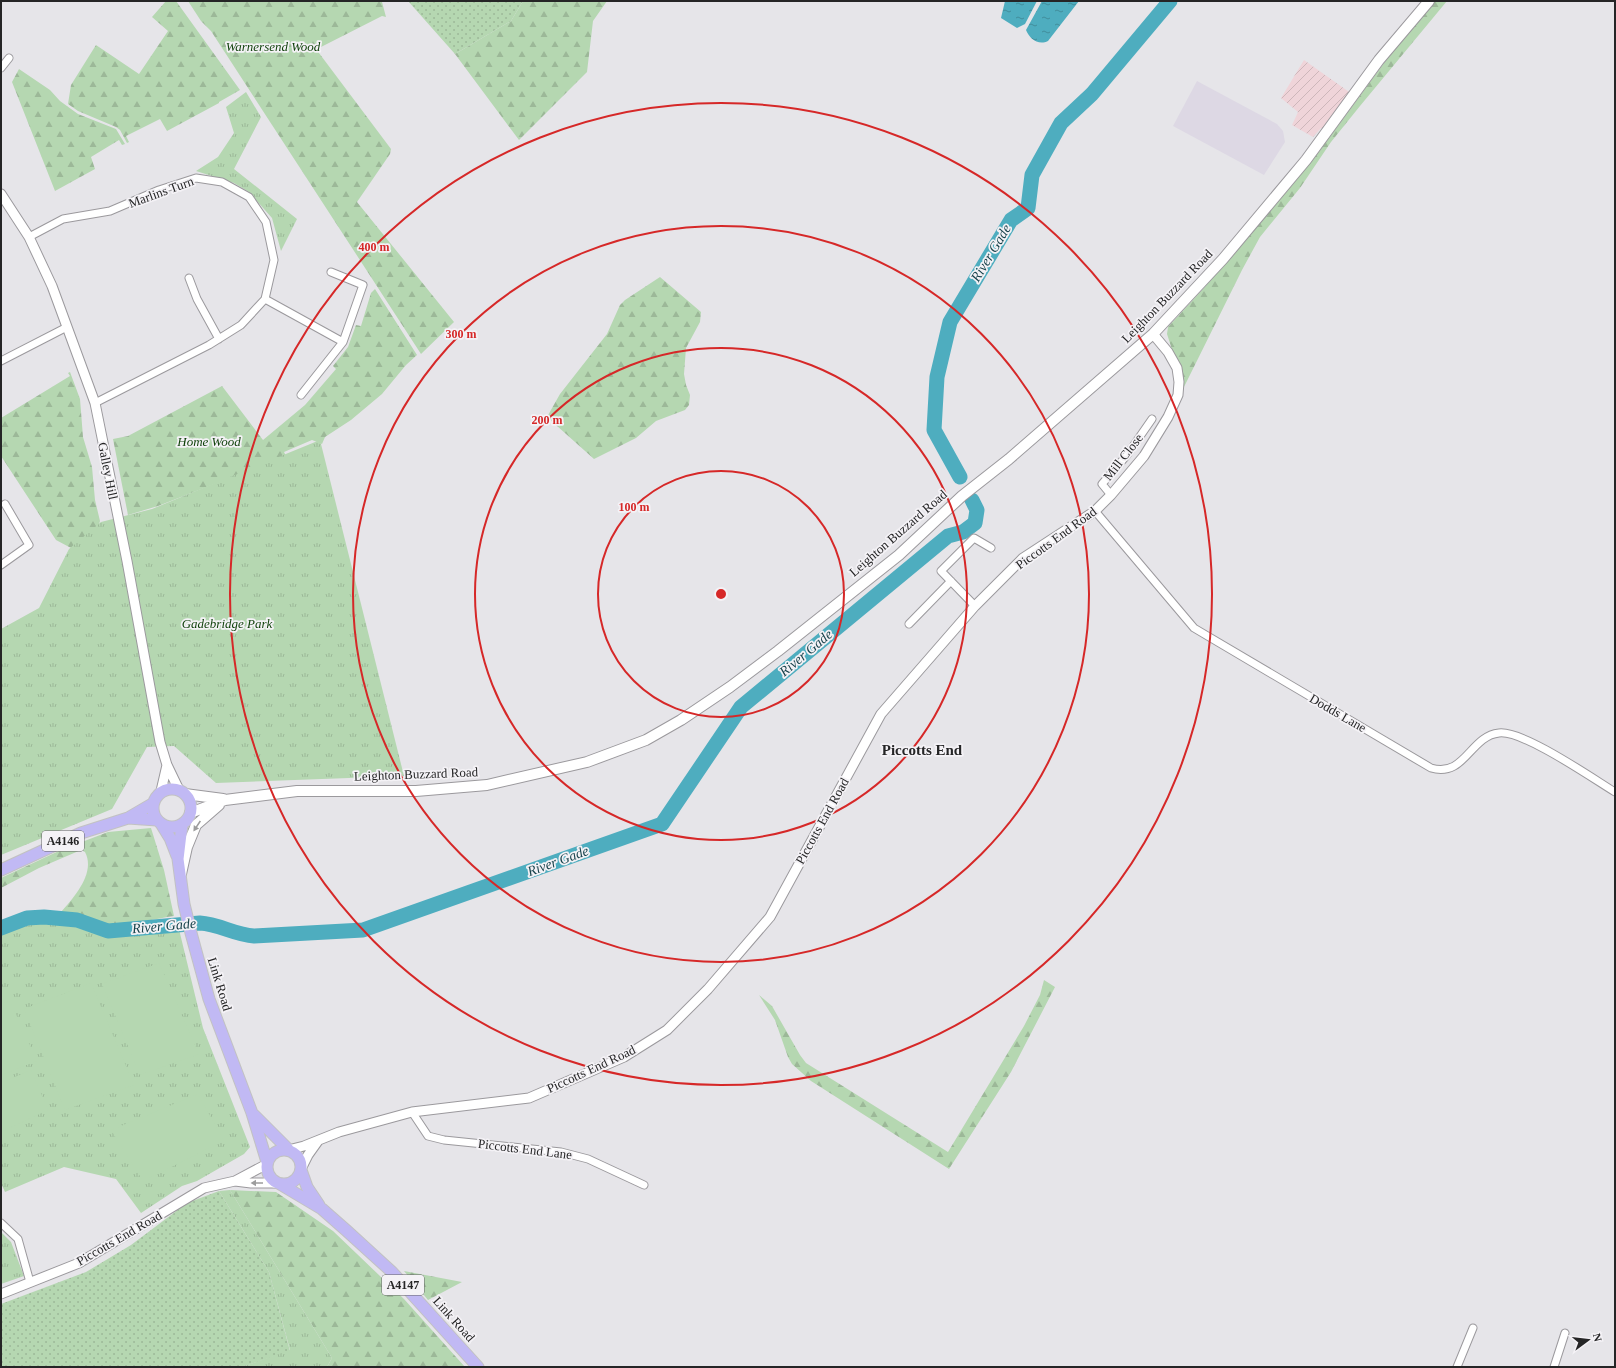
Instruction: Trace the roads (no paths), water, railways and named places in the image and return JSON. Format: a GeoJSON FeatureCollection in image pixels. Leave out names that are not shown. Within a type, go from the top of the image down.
{"type":"FeatureCollection","features":[{"type":"Feature","properties":{"kind":"main road","name":"Leighton Buzzard Road"},"geometry":{"type":"LineString","coordinates":[[190,813],[225,800],[297,791],[416,791],[487,785],[587,762],[646,740],[681,720],[730,687],[899,555],[962,496],[1015,453],[1153,334],[1223,259],[1306,160],[1379,60],[1429,1]]}},
{"type":"Feature","properties":{"kind":"main road"},"geometry":{"type":"LineString","coordinates":[[171,788],[182,792],[191,806],[190,813],[182,825],[175,827],[159,823],[152,811],[152,804],[155,797],[161,791],[171,788]]}},
{"type":"Feature","properties":{"kind":"main road","name":"Leighton Buzzard Road"},"geometry":{"type":"LineString","coordinates":[[182,792],[225,800]]}},
{"type":"Feature","properties":{"kind":"main road"},"geometry":{"type":"LineString","coordinates":[[180,878],[187,847],[196,825],[225,800]]}},
{"type":"Feature","properties":{"kind":"main road","name":"A4146"},"geometry":{"type":"LineString","coordinates":[[1,870],[81,833],[128,818],[152,804]]}},
{"type":"Feature","properties":{"kind":"main road","name":"A4146"},"geometry":{"type":"LineString","coordinates":[[128,818],[159,823]]}},
{"type":"Feature","properties":{"kind":"main road","name":"Link Road"},"geometry":{"type":"LineString","coordinates":[[159,823],[170,838],[178,859]]}},
{"type":"Feature","properties":{"kind":"main road","name":"Link Road"},"geometry":{"type":"LineString","coordinates":[[182,825],[178,859],[184,904],[191,933],[209,1000],[252,1114],[270,1177],[322,1209],[392,1272],[478,1367]]}},
{"type":"Feature","properties":{"kind":"main road","name":"Link Road"},"geometry":{"type":"LineString","coordinates":[[252,1114],[288,1150],[298,1157],[307,1187],[322,1209]]}},
{"type":"Feature","properties":{"kind":"main road"},"geometry":{"type":"LineString","coordinates":[[267,1163],[275,1152],[288,1150]]}},
{"type":"Feature","properties":{"kind":"main road"},"geometry":{"type":"LineString","coordinates":[[279,1183],[293,1181],[298,1176],[301,1169]]}},
{"type":"Feature","properties":{"kind":"street"},"geometry":{"type":"LineString","coordinates":[[1,68],[9,58]]}},
{"type":"Feature","properties":{"kind":"street","name":"Marlins Turn"},"geometry":{"type":"LineString","coordinates":[[29,237],[63,219],[110,211],[159,190],[196,178],[222,182],[249,197],[266,222],[274,260],[266,299]]}},
{"type":"Feature","properties":{"kind":"street","name":"Galley Hill"},"geometry":{"type":"LineString","coordinates":[[1,194],[29,237],[52,286],[95,403],[127,561],[160,742],[167,765],[182,792]]}},
{"type":"Feature","properties":{"kind":"street"},"geometry":{"type":"LineString","coordinates":[[301,395],[343,342],[363,285],[331,272]]}},
{"type":"Feature","properties":{"kind":"street"},"geometry":{"type":"LineString","coordinates":[[189,278],[197,299],[218,339]]}},
{"type":"Feature","properties":{"kind":"street"},"geometry":{"type":"LineString","coordinates":[[95,403],[187,358],[241,325],[266,299],[343,342]]}},
{"type":"Feature","properties":{"kind":"street"},"geometry":{"type":"LineString","coordinates":[[1,361],[67,327]]}},
{"type":"Feature","properties":{"kind":"street","name":"Piccotts End Road"},"geometry":{"type":"LineString","coordinates":[[288,1150],[318,1141],[339,1132],[412,1112],[528,1098],[624,1057],[667,1030],[708,989],[770,917],[881,714],[975,606],[1023,558],[1095,511],[1111,495],[1144,456],[1168,417],[1178,395],[1179,382],[1177,368],[1168,352],[1153,334]]}},
{"type":"Feature","properties":{"kind":"street","name":"Mill Close"},"geometry":{"type":"LineString","coordinates":[[1111,495],[1102,484],[1127,455],[1152,419]]}},
{"type":"Feature","properties":{"kind":"street"},"geometry":{"type":"LineString","coordinates":[[1,565],[29,545],[5,504]]}},
{"type":"Feature","properties":{"kind":"street","name":"Dodds Lane"},"geometry":{"type":"LineString","coordinates":[[1095,511],[1194,628],[1430,768],[1440,771],[1453,767],[1485,737],[1501,732],[1524,739],[1615,792]]}},
{"type":"Feature","properties":{"kind":"street"},"geometry":{"type":"LineString","coordinates":[[975,606],[941,571],[974,538],[991,548]]}},
{"type":"Feature","properties":{"kind":"street"},"geometry":{"type":"LineString","coordinates":[[909,624],[951,581]]}},
{"type":"Feature","properties":{"kind":"street","name":"Galley Hill"},"geometry":{"type":"LineString","coordinates":[[161,791],[167,765]]}},
{"type":"Feature","properties":{"kind":"street","name":"Piccotts End Lane"},"geometry":{"type":"LineString","coordinates":[[412,1112],[428,1136],[444,1140],[561,1152],[588,1159],[644,1186]]}},
{"type":"Feature","properties":{"kind":"street"},"geometry":{"type":"LineString","coordinates":[[301,1169],[308,1155],[318,1141]]}},
{"type":"Feature","properties":{"kind":"street","name":"Piccotts End Road"},"geometry":{"type":"LineString","coordinates":[[1,1294],[79,1263],[204,1188],[235,1181],[267,1163]]}},
{"type":"Feature","properties":{"kind":"street","name":"Piccotts End Road"},"geometry":{"type":"LineString","coordinates":[[235,1181],[251,1183],[279,1183]]}},
{"type":"Feature","properties":{"kind":"street"},"geometry":{"type":"LineString","coordinates":[[1,1223],[18,1239],[30,1282]]}},
{"type":"Feature","properties":{"kind":"street"},"geometry":{"type":"LineString","coordinates":[[1457,1367],[1472,1328]]}},
{"type":"Feature","properties":{"kind":"street"},"geometry":{"type":"LineString","coordinates":[[1554,1367],[1564,1333]]}},
{"type":"Feature","properties":{"kind":"water"},"geometry":{"type":"Polygon","coordinates":[[[1005,1],[1037,1],[1025,24],[1017,28],[1001,18],[1005,1]]]}},
{"type":"Feature","properties":{"kind":"water"},"geometry":{"type":"Polygon","coordinates":[[[1042,1],[1079,1],[1048,41],[1041,43],[1029,36],[1026,30],[1042,1]]]}},
{"type":"Feature","properties":{"kind":"waterway","name":"River Gade"},"geometry":{"type":"LineString","coordinates":[[960,477],[934,430],[937,377],[950,322],[1011,220],[1028,208],[1032,175],[1061,123],[1092,94],[1170,1]]}},
{"type":"Feature","properties":{"kind":"waterway","name":"River Gade"},"geometry":{"type":"LineString","coordinates":[[1,928],[27,918],[44,917],[77,920],[108,931],[200,923],[214,925],[240,934],[254,936],[363,930],[662,824],[741,707],[948,536],[963,532],[975,523],[977,510],[972,500]]}},
{"type":"Feature","properties":{"kind":"district","name":"Piccotts End"},"geometry":{"type":"Point","coordinates":[922,750]}},
{"type":"Feature","properties":{"kind":"park label","name":"Warnersend Wood"},"geometry":{"type":"Point","coordinates":[273,46]}},
{"type":"Feature","properties":{"kind":"park label","name":"Home Wood"},"geometry":{"type":"Point","coordinates":[209,441]}},
{"type":"Feature","properties":{"kind":"park label","name":"Gadebridge Park"},"geometry":{"type":"Point","coordinates":[227,623]}}]}
